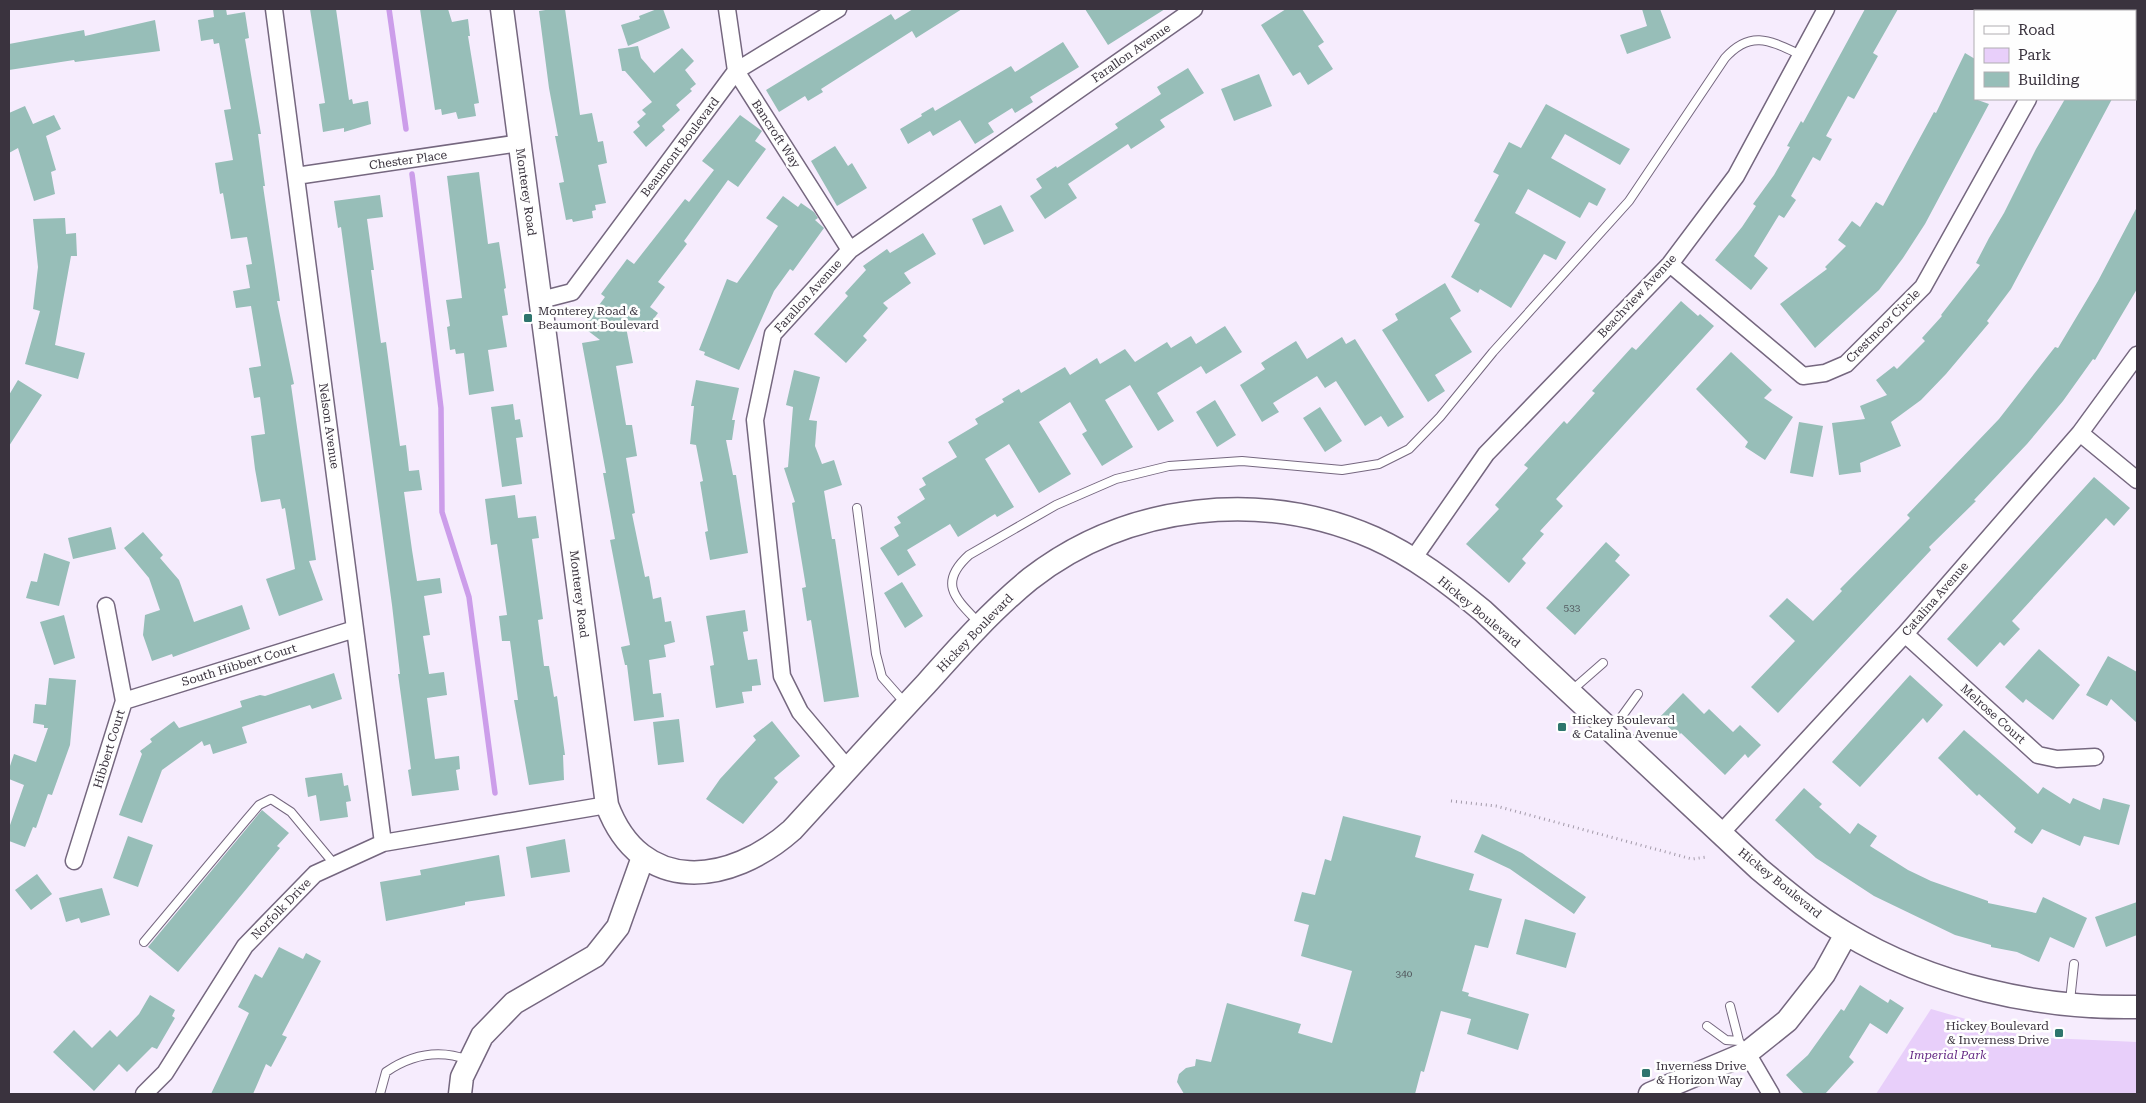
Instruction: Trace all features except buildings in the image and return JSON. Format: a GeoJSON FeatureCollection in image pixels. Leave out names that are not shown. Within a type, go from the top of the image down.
{"type":"FeatureCollection","features":[{"type":"Feature","properties":{"kind":"main road","name":"Monterey Road"},"geometry":{"type":"LineString","coordinates":[[502,9],[607,805],[614,825],[642,857]]}},
{"type":"Feature","properties":{"kind":"main road","name":"Hickey Boulevard"},"geometry":{"type":"LineString","coordinates":[[642,857],[662,867],[682,872],[706,872],[728,868],[751,860],[772,847],[792,830],[980,624],[1032,578],[1090,542],[1124,528],[1192,511],[1251,509],[1298,515],[1344,527],[1375,539],[1413,559],[1450,584],[1483,611],[1720,833],[1788,892],[1846,934],[1890,956],[1979,988],[2070,1005],[2137,1007]]}},
{"type":"Feature","properties":{"kind":"main road"},"geometry":{"type":"LineString","coordinates":[[460,1094],[462,1077],[482,1036],[514,1003],[595,956],[618,927],[642,857]]}},
{"type":"Feature","properties":{"kind":"main road"},"geometry":{"type":"LineString","coordinates":[[1650,1094],[1743,1047],[1787,1021],[1824,974],[1846,934]]}},
{"type":"Feature","properties":{"kind":"street","name":"Nelson Avenue"},"geometry":{"type":"LineString","coordinates":[[274,9],[383,843]]}},
{"type":"Feature","properties":{"kind":"street","name":"Bancroft Way"},"geometry":{"type":"LineString","coordinates":[[727,9],[736,71],[850,250]]}},
{"type":"Feature","properties":{"kind":"street","name":"Beaumont Boulevard"},"geometry":{"type":"LineString","coordinates":[[541,300],[572,292],[736,71],[838,9]]}},
{"type":"Feature","properties":{"kind":"street","name":"Farallon Avenue"},"geometry":{"type":"LineString","coordinates":[[848,769],[800,712],[782,676],[755,420],[773,334],[850,250],[1194,9]]}},
{"type":"Feature","properties":{"kind":"street","name":"Beachview Avenue"},"geometry":{"type":"LineString","coordinates":[[1413,559],[1486,454],[1670,264],[1736,176],[1826,9]]}},
{"type":"Feature","properties":{"kind":"street","name":"Crestmoor Circle"},"geometry":{"type":"LineString","coordinates":[[1670,264],[1804,376],[1825,373],[1846,364],[1923,287],[2027,100]]}},
{"type":"Feature","properties":{"kind":"street","name":"Chester Place"},"geometry":{"type":"LineString","coordinates":[[296,176],[520,143]]}},
{"type":"Feature","properties":{"kind":"street","name":"Catalina Avenue"},"geometry":{"type":"LineString","coordinates":[[1720,833],[1905,634],[2080,432],[2137,355]]}},
{"type":"Feature","properties":{"kind":"street"},"geometry":{"type":"LineString","coordinates":[[2080,432],[2137,480]]}},
{"type":"Feature","properties":{"kind":"street","name":"Hibbert Court"},"geometry":{"type":"LineString","coordinates":[[74,861],[124,701],[106,606]]}},
{"type":"Feature","properties":{"kind":"street","name":"South Hibbert Court"},"geometry":{"type":"LineString","coordinates":[[124,701],[355,629]]}},
{"type":"Feature","properties":{"kind":"street","name":"Melrose Court"},"geometry":{"type":"LineString","coordinates":[[1905,634],[2038,756],[2057,759],[2095,757]]}},
{"type":"Feature","properties":{"kind":"street","name":"Norfolk Drive"},"geometry":{"type":"LineString","coordinates":[[144,1094],[165,1073],[245,946],[315,874],[383,843],[607,805]]}},
{"type":"Feature","properties":{"kind":"street"},"geometry":{"type":"LineString","coordinates":[[1743,1047],[1771,1094]]}},
{"type":"Feature","properties":{"kind":"lane"},"geometry":{"type":"LineString","coordinates":[[980,624],[954,594],[951,582],[957,566],[969,555],[1056,505],[1116,478],[1168,466],[1242,461],[1342,470],[1379,464],[1409,449],[1440,417],[1493,352],[1629,201],[1725,58],[1737,44],[1756,40],[1776,43],[1801,55]]}},
{"type":"Feature","properties":{"kind":"lane"},"geometry":{"type":"LineString","coordinates":[[857,508],[876,654],[882,678],[907,705]]}},
{"type":"Feature","properties":{"kind":"lane"},"geometry":{"type":"LineString","coordinates":[[1570,692],[1603,663]]}},
{"type":"Feature","properties":{"kind":"lane"},"geometry":{"type":"LineString","coordinates":[[1611,732],[1638,694]]}},
{"type":"Feature","properties":{"kind":"lane"},"geometry":{"type":"LineString","coordinates":[[144,942],[247,819],[259,806],[271,799],[291,812],[335,865]]}},
{"type":"Feature","properties":{"kind":"lane"},"geometry":{"type":"LineString","coordinates":[[2070,1005],[2074,964]]}},
{"type":"Feature","properties":{"kind":"lane"},"geometry":{"type":"LineString","coordinates":[[1730,1006],[1743,1047]]}},
{"type":"Feature","properties":{"kind":"lane"},"geometry":{"type":"LineString","coordinates":[[1707,1026],[1726,1040],[1743,1047]]}},
{"type":"Feature","properties":{"kind":"lane"},"geometry":{"type":"LineString","coordinates":[[380,1094],[386,1072],[401,1062],[433,1054],[451,1053],[470,1060]]}},
{"type":"Feature","properties":{"kind":"path"},"geometry":{"type":"LineString","coordinates":[[1451,801],[1496,806],[1692,859],[1707,857]]}},
{"type":"Feature","properties":{"kind":"green space","name":"Imperial Park"},"geometry":{"type":"Polygon","coordinates":[[[1931,1009],[2028,1037],[2137,1042],[2137,1094],[1876,1094],[1931,1009]]]}},
{"type":"Feature","properties":{"kind":"waterway"},"geometry":{"type":"LineString","coordinates":[[389,9],[406,129]]}},
{"type":"Feature","properties":{"kind":"waterway"},"geometry":{"type":"LineString","coordinates":[[412,174],[441,408],[442,512],[469,597],[495,793]]}},
{"type":"Feature","properties":{"kind":"place","name":"Monterey Road & Beaumont Boulevard"},"geometry":{"type":"Point","coordinates":[528,318]}},
{"type":"Feature","properties":{"kind":"place","name":"Hickey Boulevard & Catalina Avenue"},"geometry":{"type":"Point","coordinates":[1562,727]}},
{"type":"Feature","properties":{"kind":"place","name":"Hickey Boulevard & Inverness Drive"},"geometry":{"type":"Point","coordinates":[2059,1033]}},
{"type":"Feature","properties":{"kind":"place","name":"Inverness Drive & Horizon Way"},"geometry":{"type":"Point","coordinates":[1646,1073]}}]}
